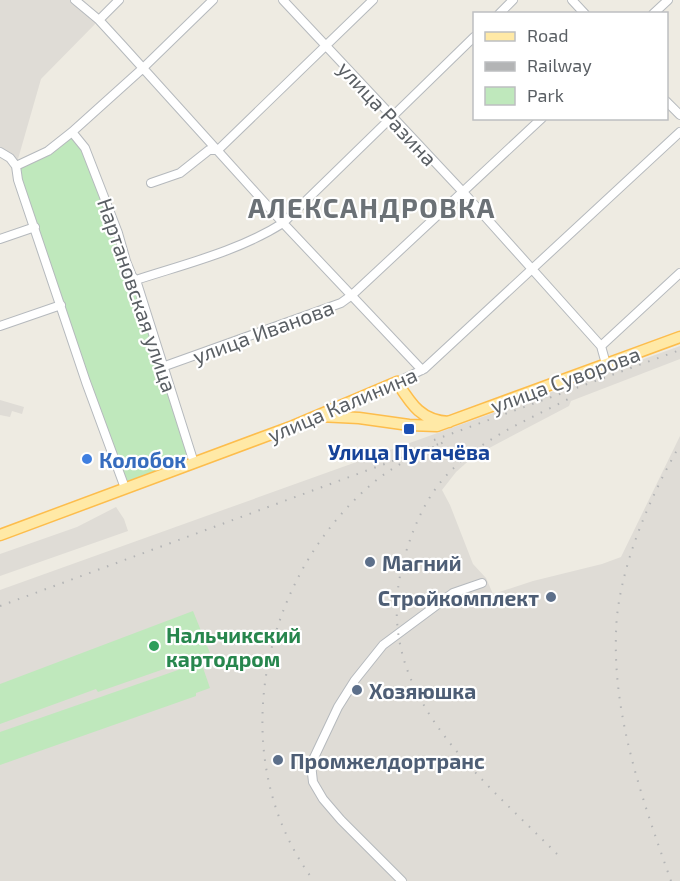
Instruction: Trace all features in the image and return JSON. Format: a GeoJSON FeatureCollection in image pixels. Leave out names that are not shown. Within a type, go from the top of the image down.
{"type":"FeatureCollection","features":[{"type":"Feature","properties":{"kind":"main road","name":"улица Суворова"},"geometry":{"type":"LineString","coordinates":[[315,416],[351,417],[432,426],[449,422],[680,337]]}},
{"type":"Feature","properties":{"kind":"main road","name":"улица Калинина"},"geometry":{"type":"LineString","coordinates":[[0,535],[194,463],[397,382]]}},
{"type":"Feature","properties":{"kind":"main road"},"geometry":{"type":"LineString","coordinates":[[397,382],[420,414],[438,422],[449,422]]}},
{"type":"Feature","properties":{"kind":"street"},"geometry":{"type":"LineString","coordinates":[[75,0],[99,20],[422,370]]}},
{"type":"Feature","properties":{"kind":"street"},"geometry":{"type":"LineString","coordinates":[[99,20],[119,0]]}},
{"type":"Feature","properties":{"kind":"street"},"geometry":{"type":"LineString","coordinates":[[16,166],[48,151],[72,132],[142,69],[213,0]]}},
{"type":"Feature","properties":{"kind":"street","name":"улица Разина"},"geometry":{"type":"LineString","coordinates":[[283,0],[464,192],[602,346]]}},
{"type":"Feature","properties":{"kind":"street"},"geometry":{"type":"LineString","coordinates":[[152,183],[180,173],[209,150],[218,150],[373,0]]}},
{"type":"Feature","properties":{"kind":"street"},"geometry":{"type":"LineString","coordinates":[[501,12],[513,0]]}},
{"type":"Feature","properties":{"kind":"street"},"geometry":{"type":"LineString","coordinates":[[573,0],[583,12]]}},
{"type":"Feature","properties":{"kind":"street"},"geometry":{"type":"LineString","coordinates":[[655,12],[668,0]]}},
{"type":"Feature","properties":{"kind":"street"},"geometry":{"type":"LineString","coordinates":[[136,280],[230,249],[283,222],[473,38]]}},
{"type":"Feature","properties":{"kind":"street"},"geometry":{"type":"LineString","coordinates":[[668,103],[680,116]]}},
{"type":"Feature","properties":{"kind":"street","name":"улица Иванова"},"geometry":{"type":"LineString","coordinates":[[165,366],[341,303],[540,120]]}},
{"type":"Feature","properties":{"kind":"street","name":"Нартановская улица"},"geometry":{"type":"LineString","coordinates":[[72,132],[85,147],[118,233],[126,261],[136,280],[194,463]]}},
{"type":"Feature","properties":{"kind":"street","name":"улица Калинина"},"geometry":{"type":"LineString","coordinates":[[397,382],[422,370],[680,132]]}},
{"type":"Feature","properties":{"kind":"street"},"geometry":{"type":"LineString","coordinates":[[0,152],[10,158],[16,166],[18,180],[86,382],[125,488]]}},
{"type":"Feature","properties":{"kind":"street"},"geometry":{"type":"LineString","coordinates":[[0,239],[35,227]]}},
{"type":"Feature","properties":{"kind":"street"},"geometry":{"type":"LineString","coordinates":[[606,364],[602,346],[680,273]]}},
{"type":"Feature","properties":{"kind":"street"},"geometry":{"type":"LineString","coordinates":[[0,326],[61,304]]}},
{"type":"Feature","properties":{"kind":"street"},"geometry":{"type":"LineString","coordinates":[[402,881],[323,799],[313,782],[311,764],[344,698],[355,680],[383,645],[453,593],[482,583]]}},
{"type":"Feature","properties":{"kind":"shaded area"},"geometry":{"type":"Polygon","coordinates":[[[0,0],[75,0],[99,20],[41,79],[16,166],[0,152],[0,0]]]}},
{"type":"Feature","properties":{"kind":"shaded area"},"geometry":{"type":"Polygon","coordinates":[[[680,346],[680,359],[571,401],[569,406],[474,456],[456,472],[442,490],[473,564],[486,578],[493,594],[621,557],[680,436],[680,881],[0,881],[0,590],[680,346]]]}},
{"type":"Feature","properties":{"kind":"shaded area"},"geometry":{"type":"Polygon","coordinates":[[[0,400],[24,407],[22,414],[12,411],[10,417],[0,415],[0,400]]]}},
{"type":"Feature","properties":{"kind":"shaded area"},"geometry":{"type":"Polygon","coordinates":[[[116,507],[128,531],[0,576],[0,554],[77,527],[116,507]]]}},
{"type":"Feature","properties":{"kind":"green space"},"geometry":{"type":"Polygon","coordinates":[[[72,132],[85,148],[118,233],[194,463],[125,488],[16,166],[72,132]]]}},
{"type":"Feature","properties":{"kind":"green space"},"geometry":{"type":"Polygon","coordinates":[[[193,611],[210,653],[98,692],[96,689],[0,724],[0,684],[193,611]]]}},
{"type":"Feature","properties":{"kind":"green space"},"geometry":{"type":"Polygon","coordinates":[[[201,662],[210,688],[196,693],[196,696],[0,765],[0,732],[201,662]]]}},
{"type":"Feature","properties":{"kind":"railway"},"geometry":{"type":"LineString","coordinates":[[434,440],[680,350]]}},
{"type":"Feature","properties":{"kind":"railway"},"geometry":{"type":"LineString","coordinates":[[557,854],[461,757],[434,722],[413,684],[400,644],[397,600],[406,552],[414,528],[431,495],[447,475],[482,445],[572,397]]}},
{"type":"Feature","properties":{"kind":"railway"},"geometry":{"type":"LineString","coordinates":[[0,606],[444,442],[389,471],[373,483],[334,522],[303,568],[280,619],[267,672],[262,727],[269,781],[285,833],[314,881]]}},
{"type":"Feature","properties":{"kind":"railway"},"geometry":{"type":"LineString","coordinates":[[671,881],[650,821],[625,728],[619,697],[616,633],[622,585],[637,535],[657,487],[680,445]]}},
{"type":"Feature","properties":{"kind":"place","name":"Улица Пугачёва"},"geometry":{"type":"Point","coordinates":[409,429]}},
{"type":"Feature","properties":{"kind":"place","name":"Колобок"},"geometry":{"type":"Point","coordinates":[87,459]}},
{"type":"Feature","properties":{"kind":"place","name":"Магний"},"geometry":{"type":"Point","coordinates":[370,562]}},
{"type":"Feature","properties":{"kind":"place","name":"Стройкомплект"},"geometry":{"type":"Point","coordinates":[551,597]}},
{"type":"Feature","properties":{"kind":"place","name":"Нальчикский картодром"},"geometry":{"type":"Point","coordinates":[154,646]}},
{"type":"Feature","properties":{"kind":"place","name":"Хозяюшка"},"geometry":{"type":"Point","coordinates":[357,690]}},
{"type":"Feature","properties":{"kind":"place","name":"Промжелдортранс"},"geometry":{"type":"Point","coordinates":[278,760]}},
{"type":"Feature","properties":{"kind":"district","name":"АЛЕКСАНДРОВКА"},"geometry":{"type":"Point","coordinates":[372,207]}}]}
